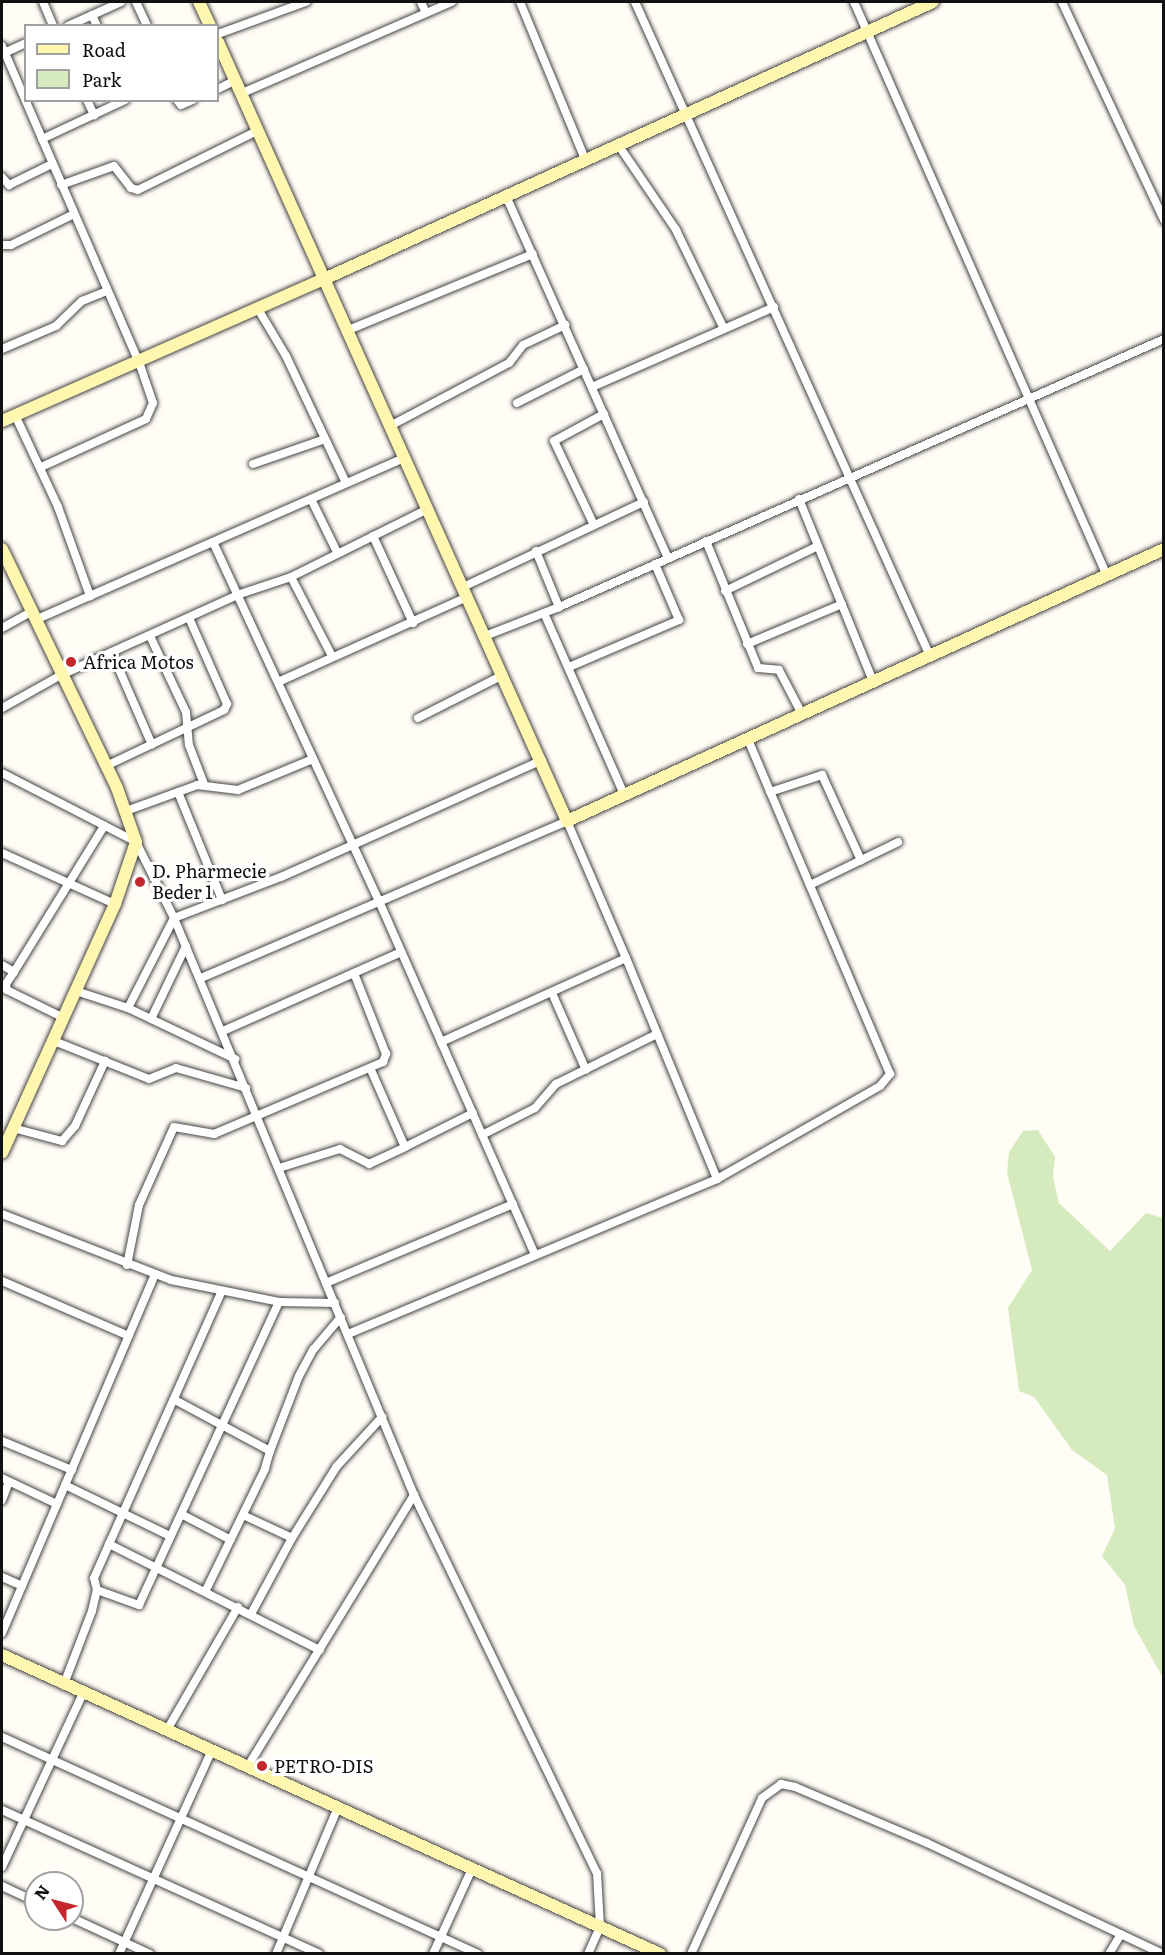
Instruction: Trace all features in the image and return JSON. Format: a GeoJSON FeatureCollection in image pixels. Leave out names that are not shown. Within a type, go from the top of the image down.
{"type":"FeatureCollection","features":[{"type":"Feature","properties":{"kind":"street"},"geometry":{"type":"LineString","coordinates":[[43,2],[52,24]]}},
{"type":"Feature","properties":{"kind":"street"},"geometry":{"type":"LineString","coordinates":[[72,24],[121,2]]}},
{"type":"Feature","properties":{"kind":"street"},"geometry":{"type":"LineString","coordinates":[[136,2],[146,24]]}},
{"type":"Feature","properties":{"kind":"street"},"geometry":{"type":"LineString","coordinates":[[200,2],[209,24]]}},
{"type":"Feature","properties":{"kind":"street"},"geometry":{"type":"LineString","coordinates":[[219,34],[306,2]]}},
{"type":"Feature","properties":{"kind":"street"},"geometry":{"type":"LineString","coordinates":[[421,2],[426,13]]}},
{"type":"Feature","properties":{"kind":"street"},"geometry":{"type":"LineString","coordinates":[[240,94],[452,2]]}},
{"type":"Feature","properties":{"kind":"street"},"geometry":{"type":"LineString","coordinates":[[520,2],[586,161]]}},
{"type":"Feature","properties":{"kind":"street"},"geometry":{"type":"LineString","coordinates":[[635,2],[930,656]]}},
{"type":"Feature","properties":{"kind":"street"},"geometry":{"type":"LineString","coordinates":[[854,2],[1107,576]]}},
{"type":"Feature","properties":{"kind":"street"},"geometry":{"type":"LineString","coordinates":[[2,421],[258,309],[933,2]]}},
{"type":"Feature","properties":{"kind":"street"},"geometry":{"type":"LineString","coordinates":[[1062,2],[1164,220]]}},
{"type":"Feature","properties":{"kind":"street"},"geometry":{"type":"LineString","coordinates":[[92,15],[96,24]]}},
{"type":"Feature","properties":{"kind":"street"},"geometry":{"type":"LineString","coordinates":[[24,44],[2,51],[24,100]]}},
{"type":"Feature","properties":{"kind":"street"},"geometry":{"type":"LineString","coordinates":[[219,44],[322,280],[542,760],[717,1179]]}},
{"type":"Feature","properties":{"kind":"street"},"geometry":{"type":"LineString","coordinates":[[219,88],[234,81]]}},
{"type":"Feature","properties":{"kind":"street"},"geometry":{"type":"LineString","coordinates":[[25,102],[139,362],[153,403],[146,419],[40,467]]}},
{"type":"Feature","properties":{"kind":"street"},"geometry":{"type":"LineString","coordinates":[[88,102],[94,115]]}},
{"type":"Feature","properties":{"kind":"street"},"geometry":{"type":"LineString","coordinates":[[42,140],[121,102]]}},
{"type":"Feature","properties":{"kind":"street"},"geometry":{"type":"LineString","coordinates":[[62,185],[114,166],[131,188],[138,190],[256,131]]}},
{"type":"Feature","properties":{"kind":"street"},"geometry":{"type":"LineString","coordinates":[[619,146],[676,230],[724,328]]}},
{"type":"Feature","properties":{"kind":"street"},"geometry":{"type":"LineString","coordinates":[[2,177],[9,186],[52,164]]}},
{"type":"Feature","properties":{"kind":"street"},"geometry":{"type":"LineString","coordinates":[[506,196],[669,558]]}},
{"type":"Feature","properties":{"kind":"street"},"geometry":{"type":"LineString","coordinates":[[2,245],[11,245],[74,214]]}},
{"type":"Feature","properties":{"kind":"street"},"geometry":{"type":"LineString","coordinates":[[346,330],[533,254]]}},
{"type":"Feature","properties":{"kind":"street"},"geometry":{"type":"LineString","coordinates":[[2,349],[62,323],[82,301],[107,291]]}},
{"type":"Feature","properties":{"kind":"street"},"geometry":{"type":"LineString","coordinates":[[592,387],[774,307]]}},
{"type":"Feature","properties":{"kind":"street"},"geometry":{"type":"LineString","coordinates":[[258,309],[286,356],[346,483]]}},
{"type":"Feature","properties":{"kind":"street"},"geometry":{"type":"LineString","coordinates":[[390,426],[509,363],[520,348],[565,325]]}},
{"type":"Feature","properties":{"kind":"street"},"geometry":{"type":"LineString","coordinates":[[485,636],[544,614],[850,476],[1029,400],[1164,339]]}},
{"type":"Feature","properties":{"kind":"street"},"geometry":{"type":"LineString","coordinates":[[517,403],[584,369]]}},
{"type":"Feature","properties":{"kind":"street"},"geometry":{"type":"LineString","coordinates":[[593,523],[555,441],[604,414]]}},
{"type":"Feature","properties":{"kind":"street"},"geometry":{"type":"LineString","coordinates":[[15,415],[40,467],[90,596]]}},
{"type":"Feature","properties":{"kind":"street"},"geometry":{"type":"LineString","coordinates":[[253,464],[325,439]]}},
{"type":"Feature","properties":{"kind":"street"},"geometry":{"type":"LineString","coordinates":[[2,628],[90,596],[404,458]]}},
{"type":"Feature","properties":{"kind":"street"},"geometry":{"type":"LineString","coordinates":[[311,499],[337,552]]}},
{"type":"Feature","properties":{"kind":"street"},"geometry":{"type":"LineString","coordinates":[[799,499],[873,681]]}},
{"type":"Feature","properties":{"kind":"street"},"geometry":{"type":"LineString","coordinates":[[278,682],[332,656],[413,623],[536,551],[593,523],[644,502]]}},
{"type":"Feature","properties":{"kind":"street"},"geometry":{"type":"LineString","coordinates":[[2,708],[61,675],[237,596],[291,577],[337,552],[428,509]]}},
{"type":"Feature","properties":{"kind":"street"},"geometry":{"type":"LineString","coordinates":[[373,536],[413,623]]}},
{"type":"Feature","properties":{"kind":"street"},"geometry":{"type":"LineString","coordinates":[[706,541],[758,668],[779,670],[802,714]]}},
{"type":"Feature","properties":{"kind":"street"},"geometry":{"type":"LineString","coordinates":[[213,542],[379,901],[535,1255]]}},
{"type":"Feature","properties":{"kind":"street"},"geometry":{"type":"LineString","coordinates":[[725,591],[818,546]]}},
{"type":"Feature","properties":{"kind":"street"},"geometry":{"type":"LineString","coordinates":[[2,549],[106,766],[126,811],[136,842],[201,978],[414,1496],[597,1873],[600,1927],[588,1953]]}},
{"type":"Feature","properties":{"kind":"street"},"geometry":{"type":"LineString","coordinates":[[201,978],[567,821],[747,737],[1164,549]]}},
{"type":"Feature","properties":{"kind":"street"},"geometry":{"type":"LineString","coordinates":[[536,551],[559,607]]}},
{"type":"Feature","properties":{"kind":"street"},"geometry":{"type":"LineString","coordinates":[[569,667],[679,620],[655,564]]}},
{"type":"Feature","properties":{"kind":"street"},"geometry":{"type":"LineString","coordinates":[[291,577],[332,656]]}},
{"type":"Feature","properties":{"kind":"street"},"geometry":{"type":"LineString","coordinates":[[747,644],[842,604]]}},
{"type":"Feature","properties":{"kind":"street"},"geometry":{"type":"LineString","coordinates":[[544,614],[624,794]]}},
{"type":"Feature","properties":{"kind":"street"},"geometry":{"type":"LineString","coordinates":[[106,766],[189,727],[227,704],[189,618]]}},
{"type":"Feature","properties":{"kind":"street"},"geometry":{"type":"LineString","coordinates":[[150,636],[186,712],[189,745],[204,784]]}},
{"type":"Feature","properties":{"kind":"street"},"geometry":{"type":"LineString","coordinates":[[112,653],[152,745]]}},
{"type":"Feature","properties":{"kind":"street"},"geometry":{"type":"LineString","coordinates":[[418,718],[503,675]]}},
{"type":"Feature","properties":{"kind":"street"},"geometry":{"type":"LineString","coordinates":[[348,1334],[717,1179],[889,1079],[889,1070],[747,737]]}},
{"type":"Feature","properties":{"kind":"street"},"geometry":{"type":"LineString","coordinates":[[126,811],[204,784],[219,790],[238,790],[313,759]]}},
{"type":"Feature","properties":{"kind":"street"},"geometry":{"type":"LineString","coordinates":[[128,1008],[174,918],[353,846],[542,760]]}},
{"type":"Feature","properties":{"kind":"street"},"geometry":{"type":"LineString","coordinates":[[2,773],[136,842]]}},
{"type":"Feature","properties":{"kind":"street"},"geometry":{"type":"LineString","coordinates":[[770,792],[822,775],[861,860]]}},
{"type":"Feature","properties":{"kind":"street"},"geometry":{"type":"LineString","coordinates":[[178,792],[222,900]]}},
{"type":"Feature","properties":{"kind":"street"},"geometry":{"type":"LineString","coordinates":[[64,1018],[7,990],[6,984],[104,826]]}},
{"type":"Feature","properties":{"kind":"street"},"geometry":{"type":"LineString","coordinates":[[2,1149],[54,1041],[115,904],[136,842]]}},
{"type":"Feature","properties":{"kind":"street"},"geometry":{"type":"LineString","coordinates":[[810,885],[898,842]]}},
{"type":"Feature","properties":{"kind":"street"},"geometry":{"type":"LineString","coordinates":[[2,853],[115,904]]}},
{"type":"Feature","properties":{"kind":"street"},"geometry":{"type":"LineString","coordinates":[[151,1019],[186,946]]}},
{"type":"Feature","properties":{"kind":"street"},"geometry":{"type":"LineString","coordinates":[[223,1031],[401,952]]}},
{"type":"Feature","properties":{"kind":"street"},"geometry":{"type":"LineString","coordinates":[[441,1042],[626,958]]}},
{"type":"Feature","properties":{"kind":"street"},"geometry":{"type":"LineString","coordinates":[[2,965],[14,972]]}},
{"type":"Feature","properties":{"kind":"street"},"geometry":{"type":"LineString","coordinates":[[127,1265],[139,1205],[171,1129],[178,1126],[214,1134],[372,1070],[383,1062],[386,1054],[354,973]]}},
{"type":"Feature","properties":{"kind":"street"},"geometry":{"type":"LineString","coordinates":[[76,991],[128,1008],[235,1059]]}},
{"type":"Feature","properties":{"kind":"street"},"geometry":{"type":"LineString","coordinates":[[552,993],[586,1070]]}},
{"type":"Feature","properties":{"kind":"street"},"geometry":{"type":"LineString","coordinates":[[482,1136],[535,1108],[556,1084],[657,1034]]}},
{"type":"Feature","properties":{"kind":"street"},"geometry":{"type":"LineString","coordinates":[[54,1041],[148,1078],[176,1068],[246,1088]]}},
{"type":"Feature","properties":{"kind":"street"},"geometry":{"type":"LineString","coordinates":[[13,1128],[62,1142],[75,1126],[105,1061]]}},
{"type":"Feature","properties":{"kind":"street"},"geometry":{"type":"LineString","coordinates":[[372,1070],[405,1148]]}},
{"type":"Feature","properties":{"kind":"street"},"geometry":{"type":"LineString","coordinates":[[279,1168],[340,1149],[369,1164],[473,1113]]}},
{"type":"Feature","properties":{"kind":"street"},"geometry":{"type":"LineString","coordinates":[[326,1282],[513,1204]]}},
{"type":"Feature","properties":{"kind":"street"},"geometry":{"type":"LineString","coordinates":[[2,1214],[127,1265],[221,1293],[279,1302],[335,1303]]}},
{"type":"Feature","properties":{"kind":"street"},"geometry":{"type":"LineString","coordinates":[[2,1633],[155,1275]]}},
{"type":"Feature","properties":{"kind":"street"},"geometry":{"type":"LineString","coordinates":[[2,1281],[129,1336]]}},
{"type":"Feature","properties":{"kind":"street"},"geometry":{"type":"LineString","coordinates":[[64,1684],[97,1590],[94,1578],[221,1293]]}},
{"type":"Feature","properties":{"kind":"street"},"geometry":{"type":"LineString","coordinates":[[97,1590],[139,1605],[279,1302]]}},
{"type":"Feature","properties":{"kind":"street"},"geometry":{"type":"LineString","coordinates":[[206,1590],[243,1515],[299,1376],[318,1342],[341,1317]]}},
{"type":"Feature","properties":{"kind":"street"},"geometry":{"type":"LineString","coordinates":[[175,1400],[270,1451]]}},
{"type":"Feature","properties":{"kind":"street"},"geometry":{"type":"LineString","coordinates":[[251,1614],[292,1539],[338,1466],[382,1417]]}},
{"type":"Feature","properties":{"kind":"street"},"geometry":{"type":"LineString","coordinates":[[2,1441],[72,1470]]}},
{"type":"Feature","properties":{"kind":"street"},"geometry":{"type":"LineString","coordinates":[[2,1500],[5,1480],[57,1503]]}},
{"type":"Feature","properties":{"kind":"street"},"geometry":{"type":"LineString","coordinates":[[65,1485],[170,1536]]}},
{"type":"Feature","properties":{"kind":"street"},"geometry":{"type":"LineString","coordinates":[[248,1766],[414,1496]]}},
{"type":"Feature","properties":{"kind":"street"},"geometry":{"type":"LineString","coordinates":[[180,1514],[231,1540]]}},
{"type":"Feature","properties":{"kind":"street"},"geometry":{"type":"LineString","coordinates":[[243,1515],[292,1539]]}},
{"type":"Feature","properties":{"kind":"street"},"geometry":{"type":"LineString","coordinates":[[110,1544],[206,1590],[320,1650]]}},
{"type":"Feature","properties":{"kind":"street"},"geometry":{"type":"LineString","coordinates":[[2,1577],[22,1586]]}},
{"type":"Feature","properties":{"kind":"street"},"geometry":{"type":"LineString","coordinates":[[168,1730],[238,1607]]}},
{"type":"Feature","properties":{"kind":"street"},"geometry":{"type":"LineString","coordinates":[[2,1655],[660,1953]]}},
{"type":"Feature","properties":{"kind":"street"},"geometry":{"type":"LineString","coordinates":[[2,1867],[22,1819],[84,1693]]}},
{"type":"Feature","properties":{"kind":"street"},"geometry":{"type":"LineString","coordinates":[[2,1737],[478,1953]]}},
{"type":"Feature","properties":{"kind":"street"},"geometry":{"type":"LineString","coordinates":[[120,1953],[212,1750]]}},
{"type":"Feature","properties":{"kind":"street"},"geometry":{"type":"LineString","coordinates":[[691,1953],[762,1798],[768,1789],[781,1784],[795,1787],[927,1843],[1163,1953]]}},
{"type":"Feature","properties":{"kind":"street"},"geometry":{"type":"LineString","coordinates":[[276,1953],[338,1807]]}},
{"type":"Feature","properties":{"kind":"street"},"geometry":{"type":"LineString","coordinates":[[2,1810],[319,1953]]}},
{"type":"Feature","properties":{"kind":"street"},"geometry":{"type":"LineString","coordinates":[[433,1953],[472,1869]]}},
{"type":"Feature","properties":{"kind":"street"},"geometry":{"type":"LineString","coordinates":[[2,1886],[24,1896]]}},
{"type":"Feature","properties":{"kind":"street"},"geometry":{"type":"LineString","coordinates":[[84,1924],[150,1953]]}},
{"type":"Feature","properties":{"kind":"street"},"geometry":{"type":"LineString","coordinates":[[1109,1953],[1120,1934]]}},
{"type":"Feature","properties":{"kind":"green space"},"geometry":{"type":"Polygon","coordinates":[[[1038,1130],[1055,1157],[1053,1177],[1059,1203],[1110,1251],[1146,1213],[1163,1218],[1163,1678],[1134,1626],[1125,1585],[1102,1556],[1115,1528],[1107,1475],[1072,1450],[1034,1397],[1019,1391],[1008,1308],[1032,1270],[1007,1173],[1009,1152],[1023,1131],[1038,1130]]]}},
{"type":"Feature","properties":{"kind":"place","name":"Africa Motos"},"geometry":{"type":"Point","coordinates":[71,662]}},
{"type":"Feature","properties":{"kind":"place","name":"D. Pharmecie Beder 1"},"geometry":{"type":"Point","coordinates":[140,882]}},
{"type":"Feature","properties":{"kind":"place","name":"PETRO-DIS"},"geometry":{"type":"Point","coordinates":[262,1766]}}]}
